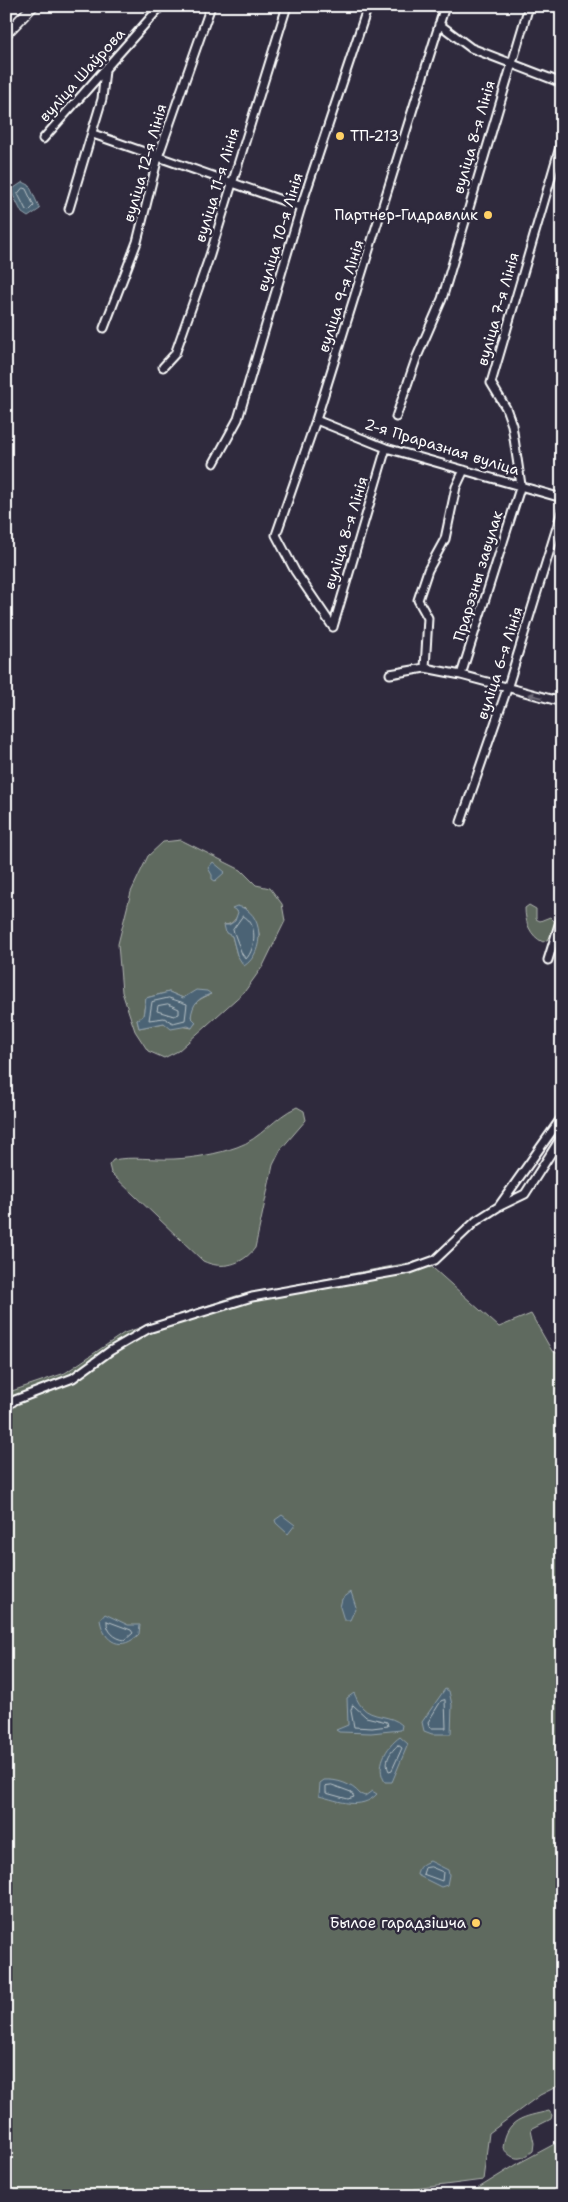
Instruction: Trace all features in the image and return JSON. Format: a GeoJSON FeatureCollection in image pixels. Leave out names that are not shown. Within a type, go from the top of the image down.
{"type":"FeatureCollection","features":[{"type":"Feature","properties":{"kind":"street"},"geometry":{"type":"LineString","coordinates":[[6,34],[33,6]]}},
{"type":"Feature","properties":{"kind":"street","name":"вуліца Шаўрова"},"geometry":{"type":"LineString","coordinates":[[43,139],[161,6]]}},
{"type":"Feature","properties":{"kind":"street","name":"вуліца 12-я Лінія"},"geometry":{"type":"LineString","coordinates":[[104,328],[137,242],[158,157],[211,6]]}},
{"type":"Feature","properties":{"kind":"street","name":"вуліца 11-я Лінія"},"geometry":{"type":"LineString","coordinates":[[164,366],[175,354],[210,255],[230,183],[287,6]]}},
{"type":"Feature","properties":{"kind":"street","name":"вуліца 10-я Лінія"},"geometry":{"type":"LineString","coordinates":[[214,463],[238,419],[301,207],[368,6]]}},
{"type":"Feature","properties":{"kind":"street","name":"вуліца 9-я Лінія"},"geometry":{"type":"LineString","coordinates":[[333,627],[295,572],[276,535],[316,420],[445,6]]}},
{"type":"Feature","properties":{"kind":"street","name":"вуліца 8-я Лінія"},"geometry":{"type":"LineString","coordinates":[[396,417],[416,358],[442,299],[510,62],[529,6]]}},
{"type":"Feature","properties":{"kind":"street"},"geometry":{"type":"LineString","coordinates":[[439,24],[471,48],[562,83]]}},
{"type":"Feature","properties":{"kind":"street"},"geometry":{"type":"LineString","coordinates":[[69,209],[102,99],[106,70]]}},
{"type":"Feature","properties":{"kind":"street"},"geometry":{"type":"LineString","coordinates":[[92,134],[301,207]]}},
{"type":"Feature","properties":{"kind":"street","name":"вуліца 7-я Лінія"},"geometry":{"type":"LineString","coordinates":[[521,485],[512,425],[506,408],[491,382],[562,140]]}},
{"type":"Feature","properties":{"kind":"street","name":"2-я Праразная вуліца"},"geometry":{"type":"LineString","coordinates":[[316,420],[386,448],[562,498]]}},
{"type":"Feature","properties":{"kind":"street","name":"вуліца 8-я Лінія"},"geometry":{"type":"LineString","coordinates":[[333,627],[386,448]]}},
{"type":"Feature","properties":{"kind":"street"},"geometry":{"type":"LineString","coordinates":[[425,668],[428,618],[418,600],[428,570],[445,540],[456,488],[464,470]]}},
{"type":"Feature","properties":{"kind":"street","name":"Прарэзны завулак"},"geometry":{"type":"LineString","coordinates":[[461,675],[521,485]]}},
{"type":"Feature","properties":{"kind":"street","name":"вуліца 6-я Лінія"},"geometry":{"type":"LineString","coordinates":[[461,822],[508,689],[562,511]]}},
{"type":"Feature","properties":{"kind":"street"},"geometry":{"type":"LineString","coordinates":[[390,674],[425,668],[461,675],[562,702]]}},
{"type":"Feature","properties":{"kind":"street"},"geometry":{"type":"LineString","coordinates":[[548,960],[562,915]]}},
{"type":"Feature","properties":{"kind":"street"},"geometry":{"type":"LineString","coordinates":[[498,1207],[562,1117]]}},
{"type":"Feature","properties":{"kind":"street"},"geometry":{"type":"LineString","coordinates":[[6,1407],[15,1400],[73,1378],[110,1351],[148,1329],[252,1297],[410,1268],[435,1260],[476,1222],[498,1207],[525,1194],[562,1136]]}},
{"type":"Feature","properties":{"kind":"green space"},"geometry":{"type":"Polygon","coordinates":[[[181,840],[241,870],[256,885],[270,888],[282,904],[285,921],[263,966],[245,991],[178,1051],[164,1058],[148,1051],[135,1031],[122,992],[118,944],[131,892],[148,856],[163,842],[181,840]],[[244,907],[231,923],[224,925],[232,936],[237,955],[260,937],[255,920],[244,907]],[[169,992],[146,998],[143,1016],[137,1020],[139,1028],[164,1023],[192,1028],[191,1015],[193,1006],[211,994],[193,993],[183,998],[169,992]]]}},
{"type":"Feature","properties":{"kind":"green space"},"geometry":{"type":"Polygon","coordinates":[[[529,905],[536,909],[536,919],[540,921],[550,917],[556,923],[550,938],[543,942],[535,936],[527,923],[525,908],[529,905]]]}},
{"type":"Feature","properties":{"kind":"green space"},"geometry":{"type":"Polygon","coordinates":[[[297,1107],[304,1111],[306,1120],[281,1149],[273,1165],[255,1248],[238,1262],[217,1265],[203,1261],[111,1173],[109,1165],[113,1160],[128,1158],[190,1158],[214,1154],[237,1147],[253,1139],[281,1116],[297,1107]]]}},
{"type":"Feature","properties":{"kind":"green space"},"geometry":{"type":"Polygon","coordinates":[[[424,1260],[499,1327],[531,1314],[552,1351],[562,1355],[562,2084],[540,2095],[489,2133],[483,2180],[414,2189],[415,2196],[6,2196],[6,1393],[65,1373],[124,1333],[236,1296],[424,1260]]]}},
{"type":"Feature","properties":{"kind":"green space"},"geometry":{"type":"Polygon","coordinates":[[[549,2111],[552,2115],[551,2119],[531,2129],[534,2143],[533,2151],[525,2157],[517,2158],[510,2155],[503,2148],[508,2130],[518,2120],[549,2111]]]}},
{"type":"Feature","properties":{"kind":"green space"},"geometry":{"type":"Polygon","coordinates":[[[562,2140],[562,2196],[455,2196],[472,2192],[519,2163],[562,2140]]]}},
{"type":"Feature","properties":{"kind":"water"},"geometry":{"type":"Polygon","coordinates":[[[23,182],[29,185],[40,209],[28,217],[22,213],[12,193],[14,188],[23,182]]]}},
{"type":"Feature","properties":{"kind":"water"},"geometry":{"type":"Polygon","coordinates":[[[213,862],[225,872],[215,881],[212,879],[208,868],[213,862]]]}},
{"type":"Feature","properties":{"kind":"water"},"geometry":{"type":"Polygon","coordinates":[[[237,906],[246,909],[253,916],[259,933],[256,952],[244,966],[237,955],[232,936],[226,933],[224,925],[229,925],[235,921],[238,912],[232,908],[237,906]]]}},
{"type":"Feature","properties":{"kind":"water"},"geometry":{"type":"Polygon","coordinates":[[[196,990],[207,991],[211,994],[199,999],[193,1008],[191,1017],[196,1022],[192,1028],[188,1026],[171,1029],[164,1023],[139,1028],[137,1020],[143,1016],[146,998],[169,992],[183,998],[196,990]]]}},
{"type":"Feature","properties":{"kind":"water"},"geometry":{"type":"Polygon","coordinates":[[[282,1515],[295,1525],[288,1534],[275,1520],[282,1515]]]}},
{"type":"Feature","properties":{"kind":"water"},"geometry":{"type":"Polygon","coordinates":[[[351,1592],[356,1607],[350,1620],[344,1620],[340,1607],[342,1599],[351,1592]]]}},
{"type":"Feature","properties":{"kind":"water"},"geometry":{"type":"Polygon","coordinates":[[[105,1614],[128,1625],[140,1625],[139,1634],[133,1640],[126,1643],[120,1644],[115,1642],[105,1634],[102,1628],[100,1620],[105,1614]]]}},
{"type":"Feature","properties":{"kind":"water"},"geometry":{"type":"Polygon","coordinates":[[[445,1689],[449,1691],[452,1705],[451,1734],[432,1734],[424,1731],[422,1722],[445,1689]]]}},
{"type":"Feature","properties":{"kind":"water"},"geometry":{"type":"Polygon","coordinates":[[[354,1693],[359,1704],[366,1711],[393,1719],[402,1725],[401,1730],[371,1733],[339,1732],[336,1730],[348,1725],[347,1698],[354,1693]]]}},
{"type":"Feature","properties":{"kind":"water"},"geometry":{"type":"Polygon","coordinates":[[[400,1737],[408,1744],[392,1782],[385,1782],[381,1770],[386,1751],[400,1737]]]}},
{"type":"Feature","properties":{"kind":"water"},"geometry":{"type":"Polygon","coordinates":[[[324,1780],[344,1783],[365,1796],[372,1791],[377,1794],[371,1799],[357,1803],[334,1800],[319,1796],[320,1783],[324,1780]]]}},
{"type":"Feature","properties":{"kind":"water"},"geometry":{"type":"Polygon","coordinates":[[[430,1861],[448,1870],[447,1885],[441,1887],[417,1875],[418,1869],[430,1861]]]}},
{"type":"Feature","properties":{"kind":"place","name":"ТП-213"},"geometry":{"type":"Point","coordinates":[340,136]}},
{"type":"Feature","properties":{"kind":"place","name":"Партнер-Гидравлик"},"geometry":{"type":"Point","coordinates":[488,215]}},
{"type":"Feature","properties":{"kind":"place","name":"Былое гарадзішча"},"geometry":{"type":"Point","coordinates":[476,1923]}}]}
